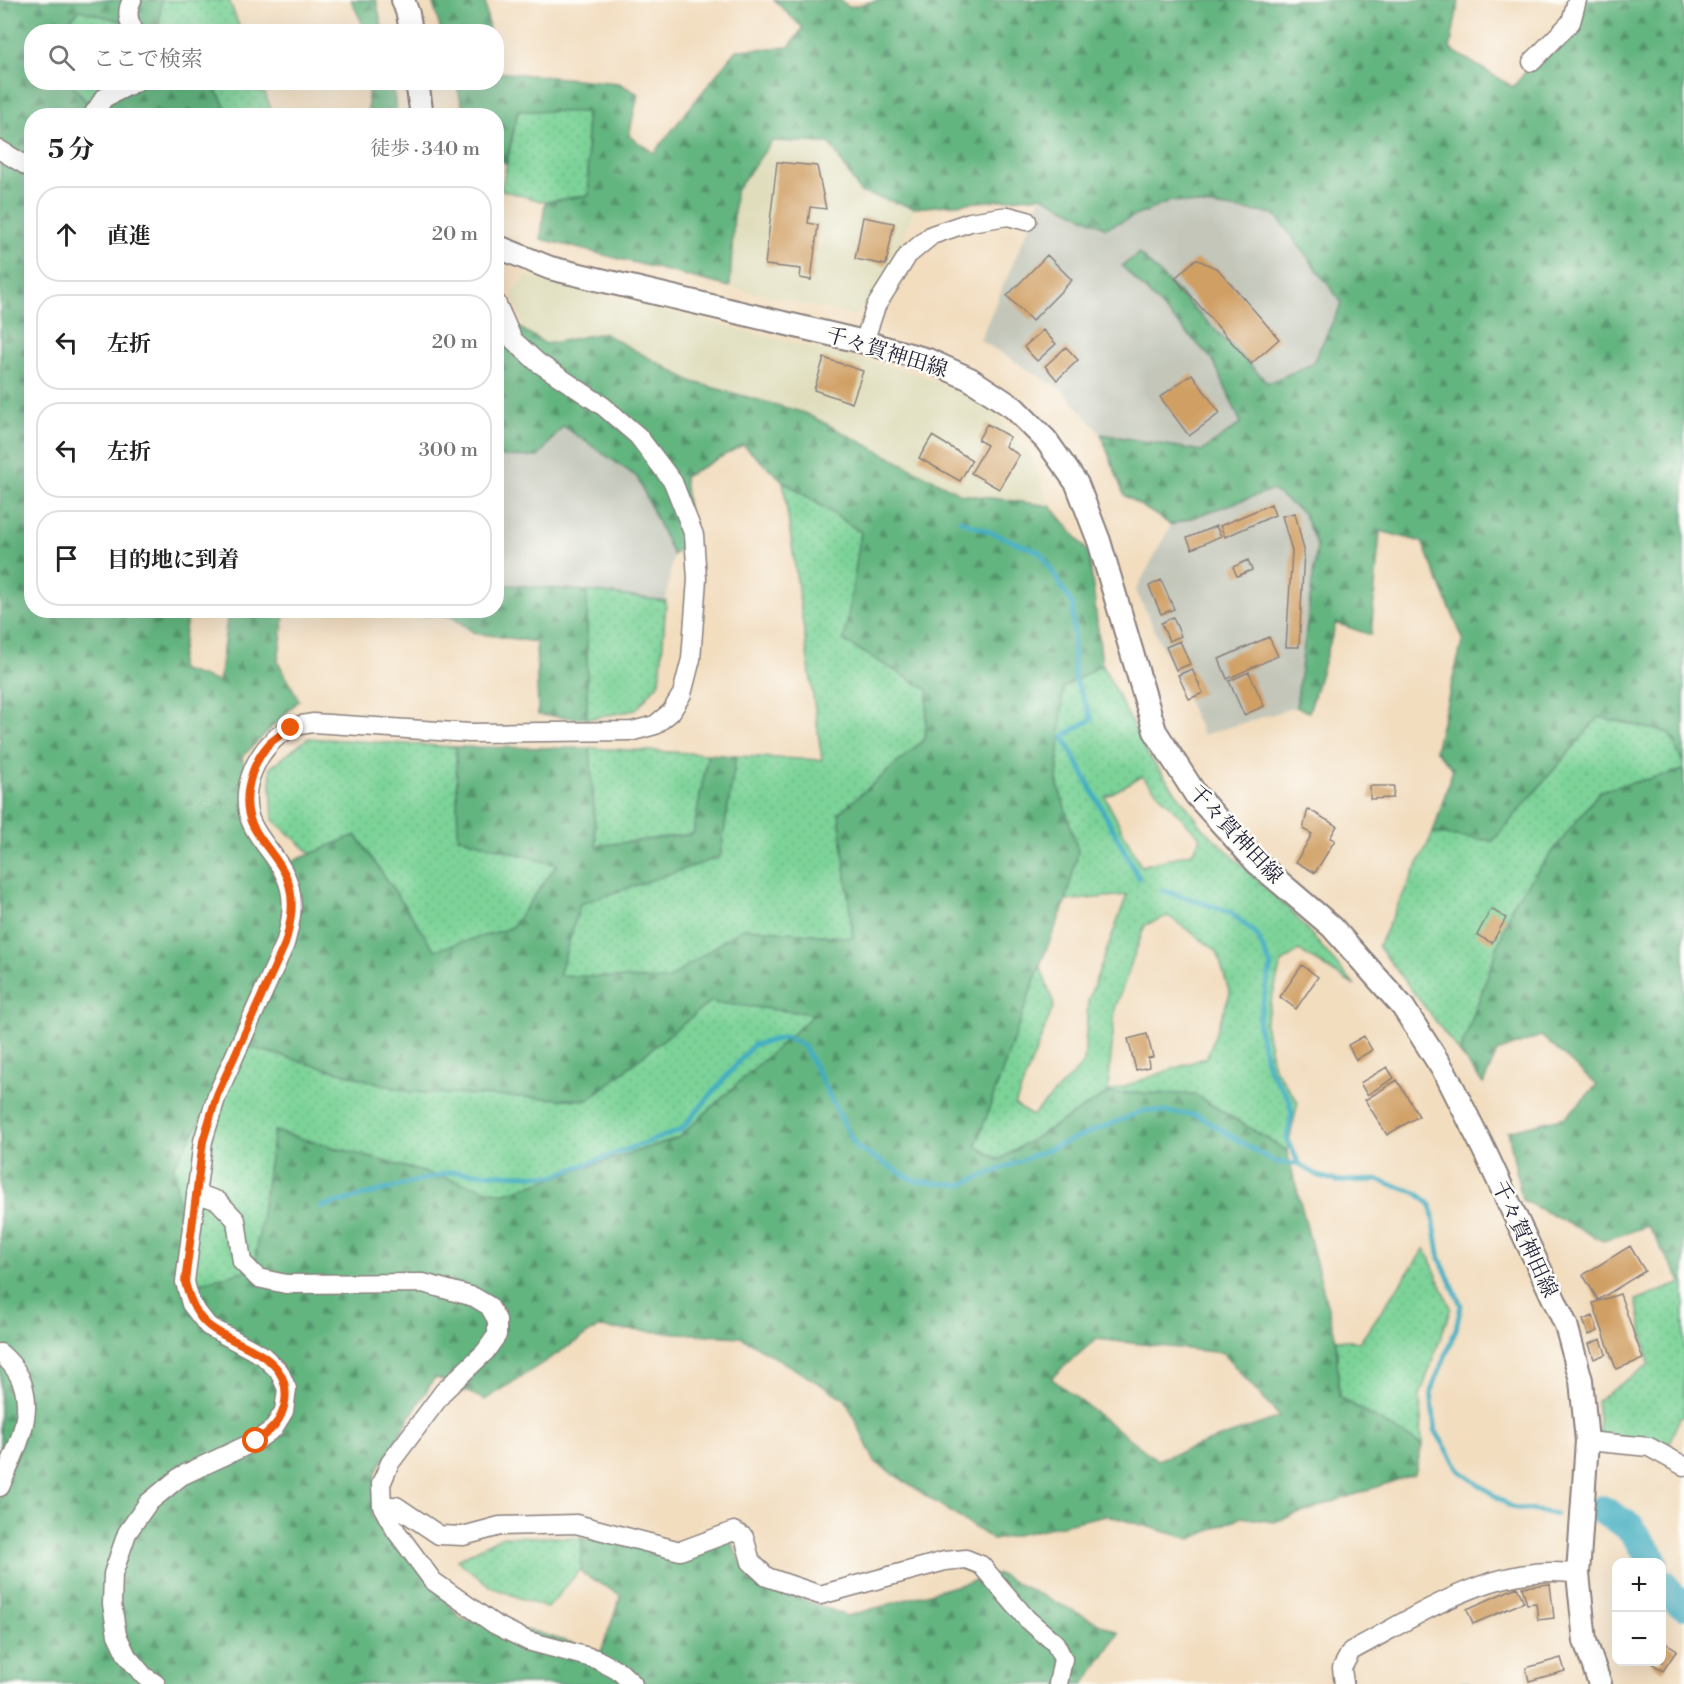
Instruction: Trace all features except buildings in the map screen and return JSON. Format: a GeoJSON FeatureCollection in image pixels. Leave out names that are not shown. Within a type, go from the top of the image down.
{"type":"FeatureCollection","features":[{"type":"Feature","properties":{"kind":"main road"},"geometry":{"type":"LineString","coordinates":[[403,0],[410,24]]}},
{"type":"Feature","properties":{"kind":"main road"},"geometry":{"type":"LineString","coordinates":[[418,90],[421,108]]}},
{"type":"Feature","properties":{"kind":"main road","name":"千々賀神田線"},"geometry":{"type":"LineString","coordinates":[[504,249],[550,268],[864,342],[928,360],[970,379],[1014,408],[1046,440],[1077,484],[1099,541],[1155,731],[1203,803],[1257,863],[1332,927],[1403,1007],[1447,1076],[1566,1325],[1581,1380],[1587,1441],[1578,1574],[1585,1641],[1600,1684]]}},
{"type":"Feature","properties":{"kind":"street"},"geometry":{"type":"LineString","coordinates":[[129,24],[129,6],[132,0]]}},
{"type":"Feature","properties":{"kind":"street"},"geometry":{"type":"LineString","coordinates":[[1532,62],[1571,22],[1577,0]]}},
{"type":"Feature","properties":{"kind":"street"},"geometry":{"type":"LineString","coordinates":[[97,108],[104,98],[120,90]]}},
{"type":"Feature","properties":{"kind":"street"},"geometry":{"type":"LineString","coordinates":[[0,150],[24,164]]}},
{"type":"Feature","properties":{"kind":"street"},"geometry":{"type":"LineString","coordinates":[[864,342],[876,306],[908,255],[932,235],[970,222],[1008,216],[1027,221]]}},
{"type":"Feature","properties":{"kind":"street"},"geometry":{"type":"LineString","coordinates":[[156,1684],[144,1676],[127,1656],[117,1635],[112,1604],[113,1574],[127,1533],[148,1503],[181,1476],[256,1441],[273,1429],[284,1411],[287,1389],[279,1371],[262,1355],[208,1326],[191,1304],[185,1282],[203,1141],[217,1095],[285,944],[292,918],[292,898],[287,877],[272,851],[252,825],[248,805],[249,784],[256,763],[269,744],[291,728],[314,723],[471,733],[633,731],[655,725],[671,712],[682,694],[691,658],[697,579],[694,535],[673,482],[638,436],[603,406],[537,362],[513,340],[504,320]]}},
{"type":"Feature","properties":{"kind":"street"},"geometry":{"type":"LineString","coordinates":[[196,1193],[218,1201],[236,1220],[242,1262],[258,1278],[286,1284],[423,1283],[474,1297],[489,1306],[497,1320],[497,1335],[485,1352],[444,1391],[390,1464],[381,1484],[382,1506],[396,1531],[433,1581],[494,1624],[528,1641],[596,1659],[620,1671],[633,1684]]}},
{"type":"Feature","properties":{"kind":"street"},"geometry":{"type":"LineString","coordinates":[[0,1353],[20,1374],[26,1393],[27,1414],[18,1445],[0,1486]]}},
{"type":"Feature","properties":{"kind":"street"},"geometry":{"type":"LineString","coordinates":[[1587,1441],[1649,1447],[1684,1466]]}},
{"type":"Feature","properties":{"kind":"street"},"geometry":{"type":"LineString","coordinates":[[382,1506],[396,1506],[439,1535],[463,1536],[500,1526],[576,1524],[680,1551],[735,1531],[744,1537],[751,1562],[767,1577],[820,1595],[945,1561],[966,1559],[981,1565],[1026,1619],[1055,1643],[1063,1659],[1058,1684]]}},
{"type":"Feature","properties":{"kind":"street"},"geometry":{"type":"LineString","coordinates":[[1344,1684],[1342,1668],[1352,1651],[1464,1592],[1513,1576],[1556,1570],[1578,1574]]}},
{"type":"Feature","properties":{"kind":"shaded area"},"geometry":{"type":"Polygon","coordinates":[[[771,141],[830,143],[860,192],[915,208],[887,280],[855,316],[730,287],[735,192],[771,141]]]}},
{"type":"Feature","properties":{"kind":"shaded area"},"geometry":{"type":"Polygon","coordinates":[[[1042,196],[1106,228],[1171,201],[1275,214],[1342,303],[1312,364],[1267,383],[1138,253],[1123,267],[1214,360],[1241,423],[1202,451],[1101,434],[1063,391],[980,340],[1042,196]]]}},
{"type":"Feature","properties":{"kind":"shaded area"},"geometry":{"type":"Polygon","coordinates":[[[527,276],[922,375],[988,406],[1030,454],[1051,506],[961,494],[805,413],[693,382],[603,333],[546,344],[524,331],[513,293],[527,276]]]}},
{"type":"Feature","properties":{"kind":"shaded area"},"geometry":{"type":"Polygon","coordinates":[[[563,426],[637,477],[673,555],[666,601],[587,591],[504,585],[504,456],[538,457],[563,426]]]}},
{"type":"Feature","properties":{"kind":"shaded area"},"geometry":{"type":"Polygon","coordinates":[[[1272,490],[1303,513],[1317,546],[1296,707],[1203,735],[1136,590],[1171,525],[1272,490]]]}},
{"type":"Feature","properties":{"kind":"green space"},"geometry":{"type":"Polygon","coordinates":[[[0,0],[161,0],[159,24],[133,24],[80,10],[65,24],[24,24],[24,90],[76,90],[89,106],[119,90],[215,90],[225,108],[24,108],[24,618],[187,618],[179,669],[219,682],[227,618],[284,618],[278,662],[299,700],[242,757],[272,870],[356,835],[435,950],[511,928],[557,865],[458,837],[456,747],[590,748],[596,846],[693,834],[708,754],[736,756],[720,857],[580,904],[559,975],[667,980],[742,928],[853,938],[839,813],[925,739],[928,690],[844,641],[861,532],[783,481],[743,445],[684,477],[691,539],[673,555],[637,477],[563,426],[538,457],[504,456],[504,316],[505,319],[546,344],[603,333],[693,382],[805,413],[961,494],[1051,506],[1089,553],[1102,664],[1063,688],[1057,782],[1078,851],[1066,901],[1040,965],[976,1146],[999,1160],[1108,1093],[1194,1094],[1287,1151],[1336,1339],[1339,1397],[1422,1445],[1415,1474],[1274,1522],[1241,1517],[1191,1539],[1106,1515],[993,1540],[875,1462],[845,1399],[741,1337],[597,1328],[485,1400],[435,1377],[376,1472],[372,1517],[462,1619],[536,1632],[601,1652],[621,1595],[584,1575],[581,1569],[582,1538],[689,1555],[730,1539],[749,1579],[847,1616],[998,1574],[1119,1633],[1084,1684],[0,1684],[0,0]],[[710,1002],[588,1100],[410,1092],[246,1046],[174,1165],[187,1287],[254,1268],[274,1131],[503,1194],[678,1138],[814,1014],[710,1002]],[[1096,1339],[1051,1378],[1157,1460],[1280,1417],[1223,1353],[1096,1339]]]}},
{"type":"Feature","properties":{"kind":"green space"},"geometry":{"type":"Polygon","coordinates":[[[161,0],[229,0],[238,24],[160,24],[161,0]]]}},
{"type":"Feature","properties":{"kind":"green space"},"geometry":{"type":"Polygon","coordinates":[[[351,0],[376,0],[381,24],[363,24],[351,0]]]}},
{"type":"Feature","properties":{"kind":"green space"},"geometry":{"type":"Polygon","coordinates":[[[432,0],[485,0],[488,24],[439,24],[432,0]]]}},
{"type":"Feature","properties":{"kind":"green space"},"geometry":{"type":"Polygon","coordinates":[[[774,0],[840,0],[849,7],[879,0],[1459,0],[1450,49],[1513,87],[1574,12],[1567,0],[1684,0],[1684,765],[1669,733],[1599,717],[1493,841],[1433,833],[1453,769],[1435,750],[1463,639],[1422,542],[1380,531],[1371,635],[1336,623],[1309,712],[1296,707],[1317,546],[1303,513],[1272,490],[1171,525],[1124,495],[1101,434],[1202,451],[1241,423],[1213,360],[1122,266],[1139,253],[1268,383],[1312,364],[1342,303],[1275,214],[1171,201],[1106,228],[1042,196],[915,208],[860,192],[830,143],[772,141],[735,192],[730,287],[541,239],[545,202],[589,195],[586,112],[518,111],[506,164],[504,163],[504,108],[463,108],[458,90],[504,90],[504,73],[619,83],[638,94],[629,136],[654,153],[736,50],[789,47],[803,28],[774,0]]]}},
{"type":"Feature","properties":{"kind":"green space"},"geometry":{"type":"Polygon","coordinates":[[[80,10],[131,24],[65,24],[80,10]]]}},
{"type":"Feature","properties":{"kind":"green space"},"geometry":{"type":"Polygon","coordinates":[[[76,90],[119,90],[89,106],[76,90]]]}},
{"type":"Feature","properties":{"kind":"green space"},"geometry":{"type":"Polygon","coordinates":[[[215,90],[264,90],[270,108],[225,108],[215,90]]]}},
{"type":"Feature","properties":{"kind":"green space"},"geometry":{"type":"Polygon","coordinates":[[[368,90],[393,90],[396,108],[368,108],[368,90]]]}},
{"type":"Feature","properties":{"kind":"green space"},"geometry":{"type":"Polygon","coordinates":[[[518,111],[586,111],[589,195],[545,202],[504,191],[504,176],[518,111]]]}},
{"type":"Feature","properties":{"kind":"green space"},"geometry":{"type":"Polygon","coordinates":[[[783,481],[861,532],[845,641],[928,689],[925,739],[839,813],[853,938],[742,928],[668,980],[559,976],[580,904],[720,857],[736,756],[822,760],[783,481]]]}},
{"type":"Feature","properties":{"kind":"green space"},"geometry":{"type":"Polygon","coordinates":[[[504,585],[587,591],[587,719],[538,715],[536,642],[475,633],[453,618],[504,618],[504,585]]]}},
{"type":"Feature","properties":{"kind":"green space"},"geometry":{"type":"Polygon","coordinates":[[[587,591],[666,601],[660,681],[636,710],[587,719],[587,591]]]}},
{"type":"Feature","properties":{"kind":"green space"},"geometry":{"type":"Polygon","coordinates":[[[1102,664],[1148,755],[1203,828],[1294,914],[1355,986],[1299,950],[1281,964],[1265,1024],[1274,1068],[1298,1102],[1287,1151],[1194,1094],[1108,1093],[999,1160],[975,1146],[1040,965],[1054,1005],[1015,1105],[1032,1116],[1084,1063],[1088,1001],[1127,895],[1066,901],[1078,851],[1057,782],[1063,687],[1102,664]],[[1142,776],[1105,797],[1141,866],[1192,853],[1201,838],[1142,776]],[[1168,916],[1145,925],[1115,1009],[1108,1092],[1207,1057],[1230,994],[1217,951],[1168,916]]]}},
{"type":"Feature","properties":{"kind":"green space"},"geometry":{"type":"Polygon","coordinates":[[[1599,717],[1669,733],[1684,765],[1684,770],[1600,791],[1514,901],[1460,1053],[1378,946],[1433,833],[1493,841],[1599,717]]]}},
{"type":"Feature","properties":{"kind":"green space"},"geometry":{"type":"Polygon","coordinates":[[[308,738],[456,747],[458,837],[557,865],[511,928],[435,951],[356,835],[312,854],[273,820],[270,768],[308,738]]]}},
{"type":"Feature","properties":{"kind":"green space"},"geometry":{"type":"Polygon","coordinates":[[[590,748],[708,754],[693,834],[596,846],[590,748]]]}},
{"type":"Feature","properties":{"kind":"green space"},"geometry":{"type":"Polygon","coordinates":[[[1684,770],[1684,1283],[1682,1283],[1648,1226],[1603,1241],[1522,1200],[1508,1131],[1566,1117],[1597,1085],[1541,1036],[1497,1052],[1483,1084],[1460,1053],[1514,901],[1600,791],[1684,770]]]}},
{"type":"Feature","properties":{"kind":"green space"},"geometry":{"type":"Polygon","coordinates":[[[710,1002],[815,1014],[678,1138],[503,1194],[274,1131],[254,1268],[187,1287],[174,1165],[246,1046],[410,1092],[588,1100],[710,1002]]]}},
{"type":"Feature","properties":{"kind":"green space"},"geometry":{"type":"Polygon","coordinates":[[[1425,1248],[1451,1308],[1420,1396],[1422,1445],[1339,1397],[1336,1339],[1360,1342],[1425,1248]]]}},
{"type":"Feature","properties":{"kind":"green space"},"geometry":{"type":"Polygon","coordinates":[[[1684,1283],[1684,1417],[1680,1417],[1669,1444],[1600,1435],[1597,1401],[1649,1364],[1636,1300],[1684,1283]]]}},
{"type":"Feature","properties":{"kind":"green space"},"geometry":{"type":"Polygon","coordinates":[[[503,1536],[582,1538],[581,1569],[547,1608],[491,1587],[457,1560],[503,1536]]]}},
{"type":"Feature","properties":{"kind":"waterway"},"geometry":{"type":"LineString","coordinates":[[960,520],[1040,552],[1073,605],[1074,677],[1092,719],[1063,736],[1139,878]]}},
{"type":"Feature","properties":{"kind":"waterway"},"geometry":{"type":"LineString","coordinates":[[1162,890],[1230,912],[1257,935],[1271,966],[1258,1024],[1268,1068],[1289,1099],[1292,1114],[1287,1138],[1299,1164],[1318,1176],[1338,1181],[1378,1180],[1417,1193],[1431,1205],[1440,1259],[1461,1305],[1456,1329],[1431,1391],[1435,1430],[1460,1471],[1511,1507],[1556,1514]]}},
{"type":"Feature","properties":{"kind":"waterway"},"geometry":{"type":"LineString","coordinates":[[321,1207],[451,1172],[553,1176],[681,1130],[753,1045],[786,1037],[804,1046],[856,1147],[915,1181],[961,1185],[1145,1110],[1197,1115],[1274,1162],[1299,1164]]}},
{"type":"Feature","properties":{"kind":"waterway"},"geometry":{"type":"LineString","coordinates":[[1602,1510],[1630,1527],[1651,1558]]}},
{"type":"Feature","properties":{"kind":"waterway"},"geometry":{"type":"LineString","coordinates":[[1666,1588],[1674,1599],[1684,1605]]}},
{"type":"Feature","properties":{"kind":"waterway"},"geometry":{"type":"LineString","coordinates":[[1460,1684],[1467,1684]]}},
{"type":"Feature","properties":{"kind":"route"},"geometry":{"type":"LineString","coordinates":[[256,1441],[273,1429],[284,1411],[287,1389],[279,1371],[262,1355],[208,1326],[191,1304],[185,1282],[203,1141],[217,1095],[285,944],[292,918],[292,898],[287,877],[272,851],[252,825],[248,805],[249,784],[256,763],[269,744],[291,728]]}}]}
